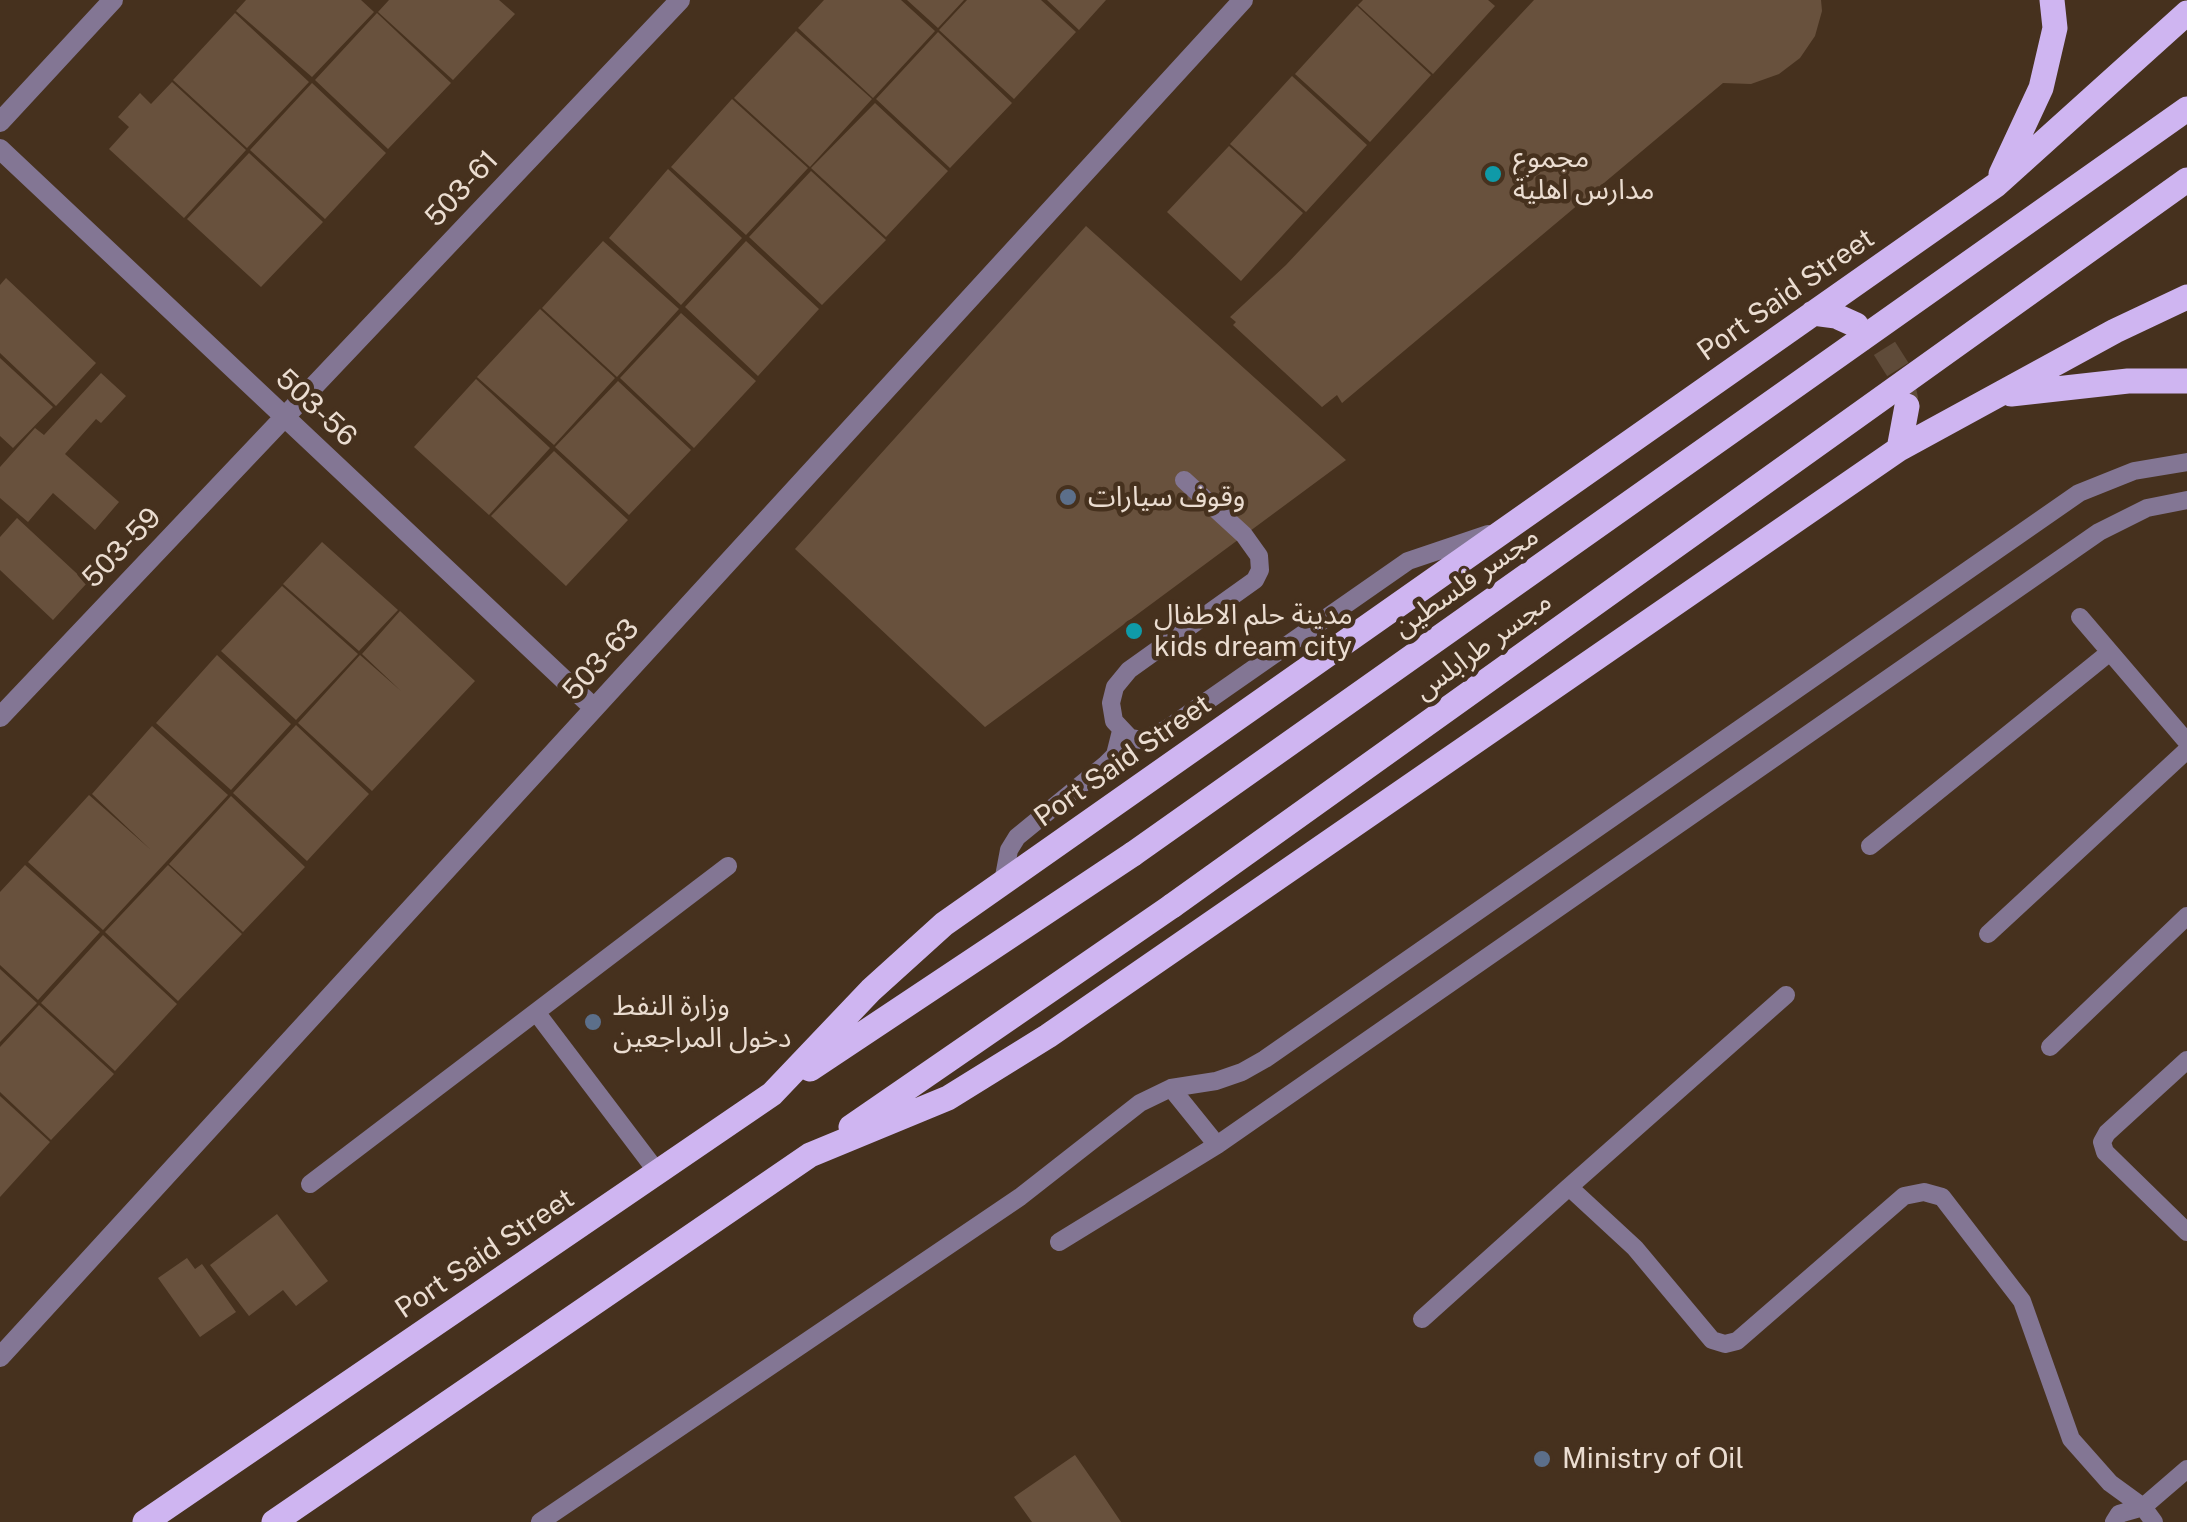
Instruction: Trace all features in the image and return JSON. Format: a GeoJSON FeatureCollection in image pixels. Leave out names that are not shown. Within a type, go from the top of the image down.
{"type":"FeatureCollection","features":[{"type":"Feature","properties":{"kind":"main road"},"geometry":{"type":"LineString","coordinates":[[1996,184],[2041,88],[2055,28],[2052,0]]}},
{"type":"Feature","properties":{"kind":"main road","name":"Port Said Street"},"geometry":{"type":"LineString","coordinates":[[145,1522],[772,1094],[886,976],[944,924],[1996,184],[2187,14]]}},
{"type":"Feature","properties":{"kind":"main road","name":"مجسر فلسطين"},"geometry":{"type":"LineString","coordinates":[[772,1094],[1133,854],[2187,108]]}},
{"type":"Feature","properties":{"kind":"main road","name":"مجسر طرابلس"},"geometry":{"type":"LineString","coordinates":[[810,1155],[1172,906],[2187,180]]}},
{"type":"Feature","properties":{"kind":"main road"},"geometry":{"type":"LineString","coordinates":[[274,1522],[810,1155],[948,1098],[1048,1036],[1900,449],[2115,331],[2187,297]]}},
{"type":"Feature","properties":{"kind":"main road"},"geometry":{"type":"LineString","coordinates":[[1813,313],[1836,316],[1856,325]]}},
{"type":"Feature","properties":{"kind":"main road"},"geometry":{"type":"LineString","coordinates":[[1996,396],[2128,380],[2187,381]]}},
{"type":"Feature","properties":{"kind":"main road"},"geometry":{"type":"LineString","coordinates":[[1900,449],[1907,406]]}},
{"type":"Feature","properties":{"kind":"street"},"geometry":{"type":"LineString","coordinates":[[0,122],[113,0]]}},
{"type":"Feature","properties":{"kind":"street","name":"503-61"},"geometry":{"type":"LineString","coordinates":[[285,417],[680,0]]}},
{"type":"Feature","properties":{"kind":"street","name":"503-63"},"geometry":{"type":"LineString","coordinates":[[0,1357],[1243,0]]}},
{"type":"Feature","properties":{"kind":"street","name":"503-56"},"geometry":{"type":"LineString","coordinates":[[0,149],[594,708]]}},
{"type":"Feature","properties":{"kind":"street","name":"503-59"},"geometry":{"type":"LineString","coordinates":[[0,717],[285,417]]}},
{"type":"Feature","properties":{"kind":"lane"},"geometry":{"type":"LineString","coordinates":[[540,1522],[1020,1197],[1140,1103],[1171,1088],[1216,1081],[1242,1072],[1265,1059],[2079,493],[2134,470],[2187,462]]}},
{"type":"Feature","properties":{"kind":"lane"},"geometry":{"type":"LineString","coordinates":[[1184,480],[1244,536],[1259,556],[1260,570],[1254,580],[1129,670],[1115,687],[1111,703],[1114,721],[1130,738],[1155,736],[1408,561],[1512,525]]}},
{"type":"Feature","properties":{"kind":"lane"},"geometry":{"type":"LineString","coordinates":[[1059,1242],[1217,1145],[2099,532],[2147,508],[2187,500]]}},
{"type":"Feature","properties":{"kind":"lane"},"geometry":{"type":"LineString","coordinates":[[2080,618],[2187,742]]}},
{"type":"Feature","properties":{"kind":"lane"},"geometry":{"type":"LineString","coordinates":[[1870,846],[2110,652]]}},
{"type":"Feature","properties":{"kind":"lane"},"geometry":{"type":"LineString","coordinates":[[1003,882],[1009,850],[1016,837],[1106,765],[1115,755],[1121,731]]}},
{"type":"Feature","properties":{"kind":"lane"},"geometry":{"type":"LineString","coordinates":[[1988,934],[2187,750]]}},
{"type":"Feature","properties":{"kind":"lane"},"geometry":{"type":"LineString","coordinates":[[310,1184],[728,866]]}},
{"type":"Feature","properties":{"kind":"lane"},"geometry":{"type":"LineString","coordinates":[[2050,1047],[2187,916]]}},
{"type":"Feature","properties":{"kind":"lane"},"geometry":{"type":"LineString","coordinates":[[1422,1318],[1786,995]]}},
{"type":"Feature","properties":{"kind":"lane"},"geometry":{"type":"LineString","coordinates":[[536,1012],[658,1173]]}},
{"type":"Feature","properties":{"kind":"lane"},"geometry":{"type":"LineString","coordinates":[[2187,1060],[2107,1133],[2102,1142],[2104,1152],[2187,1232]]}},
{"type":"Feature","properties":{"kind":"lane"},"geometry":{"type":"LineString","coordinates":[[1171,1088],[1217,1145]]}},
{"type":"Feature","properties":{"kind":"lane"},"geometry":{"type":"LineString","coordinates":[[1568,1187],[1635,1248],[1712,1340],[1725,1344],[1736,1340],[1904,1196],[1924,1192],[1942,1197],[2022,1301],[2070,1438],[2110,1483],[2149,1515]]}},
{"type":"Feature","properties":{"kind":"lane"},"geometry":{"type":"LineString","coordinates":[[2149,1515],[2187,1469]]}},
{"type":"Feature","properties":{"kind":"lane"},"geometry":{"type":"LineString","coordinates":[[2114,1522],[2119,1514],[2149,1515]]}},
{"type":"Feature","properties":{"kind":"building"},"geometry":{"type":"Polygon","coordinates":[[[246,0],[361,0],[374,12],[312,77],[236,11],[246,0]]]}},
{"type":"Feature","properties":{"kind":"building"},"geometry":{"type":"Polygon","coordinates":[[[389,0],[499,0],[515,14],[453,80],[378,12],[389,0]]]}},
{"type":"Feature","properties":{"kind":"building"},"geometry":{"type":"Polygon","coordinates":[[[824,0],[901,0],[935,31],[873,98],[798,28],[824,0]]]}},
{"type":"Feature","properties":{"kind":"building"},"geometry":{"type":"Polygon","coordinates":[[[907,0],[964,0],[938,28],[907,0]]]}},
{"type":"Feature","properties":{"kind":"building"},"geometry":{"type":"Polygon","coordinates":[[[967,0],[1041,0],[1076,32],[1014,99],[939,30],[967,0]]]}},
{"type":"Feature","properties":{"kind":"building"},"geometry":{"type":"Polygon","coordinates":[[[1047,0],[1106,0],[1079,30],[1047,0]]]}},
{"type":"Feature","properties":{"kind":"building"},"geometry":{"type":"Polygon","coordinates":[[[1363,0],[1488,0],[1495,6],[1433,74],[1358,5],[1363,0]]]}},
{"type":"Feature","properties":{"kind":"building","name":"مجموع مدارس اهلية"},"geometry":{"type":"Polygon","coordinates":[[[1534,0],[1821,0],[1822,11],[1815,36],[1800,58],[1779,74],[1751,84],[1723,83],[1342,403],[1337,395],[1322,407],[1233,325],[1236,322],[1230,317],[1286,265],[1534,0]]]}},
{"type":"Feature","properties":{"kind":"building"},"geometry":{"type":"Polygon","coordinates":[[[1357,6],[1431,75],[1370,142],[1295,74],[1357,6]]]}},
{"type":"Feature","properties":{"kind":"building"},"geometry":{"type":"Polygon","coordinates":[[[235,13],[309,82],[247,148],[173,80],[235,13]]]}},
{"type":"Feature","properties":{"kind":"building"},"geometry":{"type":"Polygon","coordinates":[[[377,13],[451,83],[388,149],[315,80],[377,13]]]}},
{"type":"Feature","properties":{"kind":"building"},"geometry":{"type":"Polygon","coordinates":[[[796,31],[872,99],[810,167],[734,98],[796,31]]]}},
{"type":"Feature","properties":{"kind":"building"},"geometry":{"type":"Polygon","coordinates":[[[938,32],[1012,103],[950,168],[876,99],[938,32]]]}},
{"type":"Feature","properties":{"kind":"building"},"geometry":{"type":"Polygon","coordinates":[[[1292,76],[1367,145],[1306,212],[1230,144],[1292,76]]]}},
{"type":"Feature","properties":{"kind":"building"},"geometry":{"type":"Polygon","coordinates":[[[172,82],[246,150],[184,218],[109,149],[129,127],[118,117],[140,93],[151,104],[172,82]]]}},
{"type":"Feature","properties":{"kind":"building"},"geometry":{"type":"Polygon","coordinates":[[[312,83],[386,153],[325,219],[250,150],[312,83]]]}},
{"type":"Feature","properties":{"kind":"building"},"geometry":{"type":"Polygon","coordinates":[[[732,99],[808,168],[746,235],[671,167],[732,99]]]}},
{"type":"Feature","properties":{"kind":"building"},"geometry":{"type":"Polygon","coordinates":[[[875,103],[948,171],[886,237],[811,168],[875,103]]]}},
{"type":"Feature","properties":{"kind":"building"},"geometry":{"type":"Polygon","coordinates":[[[1229,146],[1303,213],[1241,281],[1167,212],[1229,146]]]}},
{"type":"Feature","properties":{"kind":"building"},"geometry":{"type":"Polygon","coordinates":[[[249,153],[323,222],[261,287],[187,219],[249,153]]]}},
{"type":"Feature","properties":{"kind":"building"},"geometry":{"type":"Polygon","coordinates":[[[668,169],[742,238],[681,305],[609,238],[668,169]]]}},
{"type":"Feature","properties":{"kind":"building"},"geometry":{"type":"Polygon","coordinates":[[[811,171],[886,240],[822,305],[749,237],[811,171]]]}},
{"type":"Feature","properties":{"kind":"building","name":"وقوف سيارات"},"geometry":{"type":"Polygon","coordinates":[[[1086,226],[1346,460],[985,727],[795,549],[1086,226]]]}},
{"type":"Feature","properties":{"kind":"building"},"geometry":{"type":"Polygon","coordinates":[[[603,241],[679,309],[617,377],[542,308],[603,241]]]}},
{"type":"Feature","properties":{"kind":"building"},"geometry":{"type":"Polygon","coordinates":[[[746,241],[819,309],[758,376],[685,307],[746,241]]]}},
{"type":"Feature","properties":{"kind":"building"},"geometry":{"type":"Polygon","coordinates":[[[6,278],[96,363],[56,406],[0,353],[0,285],[6,278]]]}},
{"type":"Feature","properties":{"kind":"building"},"geometry":{"type":"Polygon","coordinates":[[[540,309],[615,378],[554,445],[477,377],[540,309]]]}},
{"type":"Feature","properties":{"kind":"building"},"geometry":{"type":"Polygon","coordinates":[[[681,313],[756,381],[694,448],[620,378],[681,313]]]}},
{"type":"Feature","properties":{"kind":"building"},"geometry":{"type":"Polygon","coordinates":[[[0,358],[53,407],[13,448],[0,436],[0,358]]]}},
{"type":"Feature","properties":{"kind":"building"},"geometry":{"type":"Polygon","coordinates":[[[101,373],[126,396],[101,423],[96,419],[65,454],[119,502],[95,530],[53,493],[28,522],[0,498],[0,467],[35,428],[44,435],[101,373]]]}},
{"type":"Feature","properties":{"kind":"building"},"geometry":{"type":"Polygon","coordinates":[[[476,379],[550,448],[489,515],[414,447],[476,379]]]}},
{"type":"Feature","properties":{"kind":"building"},"geometry":{"type":"Polygon","coordinates":[[[618,381],[691,450],[629,515],[555,447],[618,381]]]}},
{"type":"Feature","properties":{"kind":"building"},"geometry":{"type":"Polygon","coordinates":[[[554,451],[628,520],[566,586],[491,516],[554,451]]]}},
{"type":"Feature","properties":{"kind":"building"},"geometry":{"type":"Polygon","coordinates":[[[17,518],[87,583],[53,620],[0,570],[0,537],[17,518]]]}},
{"type":"Feature","properties":{"kind":"building"},"geometry":{"type":"Polygon","coordinates":[[[322,542],[398,610],[359,651],[283,584],[322,542]]]}},
{"type":"Feature","properties":{"kind":"building"},"geometry":{"type":"Polygon","coordinates":[[[282,586],[358,654],[296,720],[221,651],[282,586]]]}},
{"type":"Feature","properties":{"kind":"building"},"geometry":{"type":"Polygon","coordinates":[[[400,611],[475,681],[372,791],[298,723],[360,655],[401,691],[362,654],[400,611]]]}},
{"type":"Feature","properties":{"kind":"building"},"geometry":{"type":"Polygon","coordinates":[[[217,655],[291,724],[231,790],[156,723],[217,655]]]}},
{"type":"Feature","properties":{"kind":"building"},"geometry":{"type":"Polygon","coordinates":[[[296,725],[369,794],[307,861],[233,793],[296,725]]]}},
{"type":"Feature","properties":{"kind":"building"},"geometry":{"type":"Polygon","coordinates":[[[152,726],[228,795],[103,930],[28,862],[89,795],[151,850],[92,794],[152,726]]]}},
{"type":"Feature","properties":{"kind":"building"},"geometry":{"type":"Polygon","coordinates":[[[231,796],[305,867],[243,932],[169,864],[231,796]]]}},
{"type":"Feature","properties":{"kind":"building"},"geometry":{"type":"Polygon","coordinates":[[[25,865],[100,932],[38,1000],[0,965],[0,892],[25,865]]]}},
{"type":"Feature","properties":{"kind":"building"},"geometry":{"type":"Polygon","coordinates":[[[168,865],[242,934],[178,1001],[105,932],[168,865]]]}},
{"type":"Feature","properties":{"kind":"building"},"geometry":{"type":"Polygon","coordinates":[[[103,935],[177,1004],[115,1071],[41,1003],[103,935]]]}},
{"type":"Feature","properties":{"kind":"building"},"geometry":{"type":"Polygon","coordinates":[[[0,969],[37,1003],[0,1042],[0,969]]]}},
{"type":"Feature","properties":{"kind":"building"},"geometry":{"type":"Polygon","coordinates":[[[39,1005],[114,1074],[51,1140],[0,1092],[0,1047],[39,1005]]]}},
{"type":"Feature","properties":{"kind":"building"},"geometry":{"type":"Polygon","coordinates":[[[0,1096],[50,1142],[0,1197],[0,1096]]]}},
{"type":"Feature","properties":{"kind":"building"},"geometry":{"type":"Polygon","coordinates":[[[277,1214],[328,1281],[296,1306],[283,1290],[249,1316],[210,1265],[277,1214]]]}},
{"type":"Feature","properties":{"kind":"building"},"geometry":{"type":"Polygon","coordinates":[[[187,1258],[195,1269],[202,1264],[236,1312],[200,1337],[158,1278],[187,1258]]]}},
{"type":"Feature","properties":{"kind":"building"},"geometry":{"type":"Polygon","coordinates":[[[1075,1455],[1121,1522],[1032,1522],[1014,1497],[1075,1455]]]}},
{"type":"Feature","properties":{"kind":"tunnel"},"geometry":{"type":"LineString","coordinates":[[1856,325],[1883,346],[1900,373],[1906,401]]}},
{"type":"Feature","properties":{"kind":"place","name":"مجموع مدارس اهلية"},"geometry":{"type":"Point","coordinates":[1493,174]}},
{"type":"Feature","properties":{"kind":"place","name":"وقوف سيارات"},"geometry":{"type":"Point","coordinates":[1068,497]}},
{"type":"Feature","properties":{"kind":"place","name":"مدينة حلم الاطفال kids dream city"},"geometry":{"type":"Point","coordinates":[1134,631]}},
{"type":"Feature","properties":{"kind":"place","name":"وزارة النفط دخول المراجعين"},"geometry":{"type":"Point","coordinates":[593,1022]}},
{"type":"Feature","properties":{"kind":"place","name":"Ministry of Oil"},"geometry":{"type":"Point","coordinates":[1542,1459]}}]}
